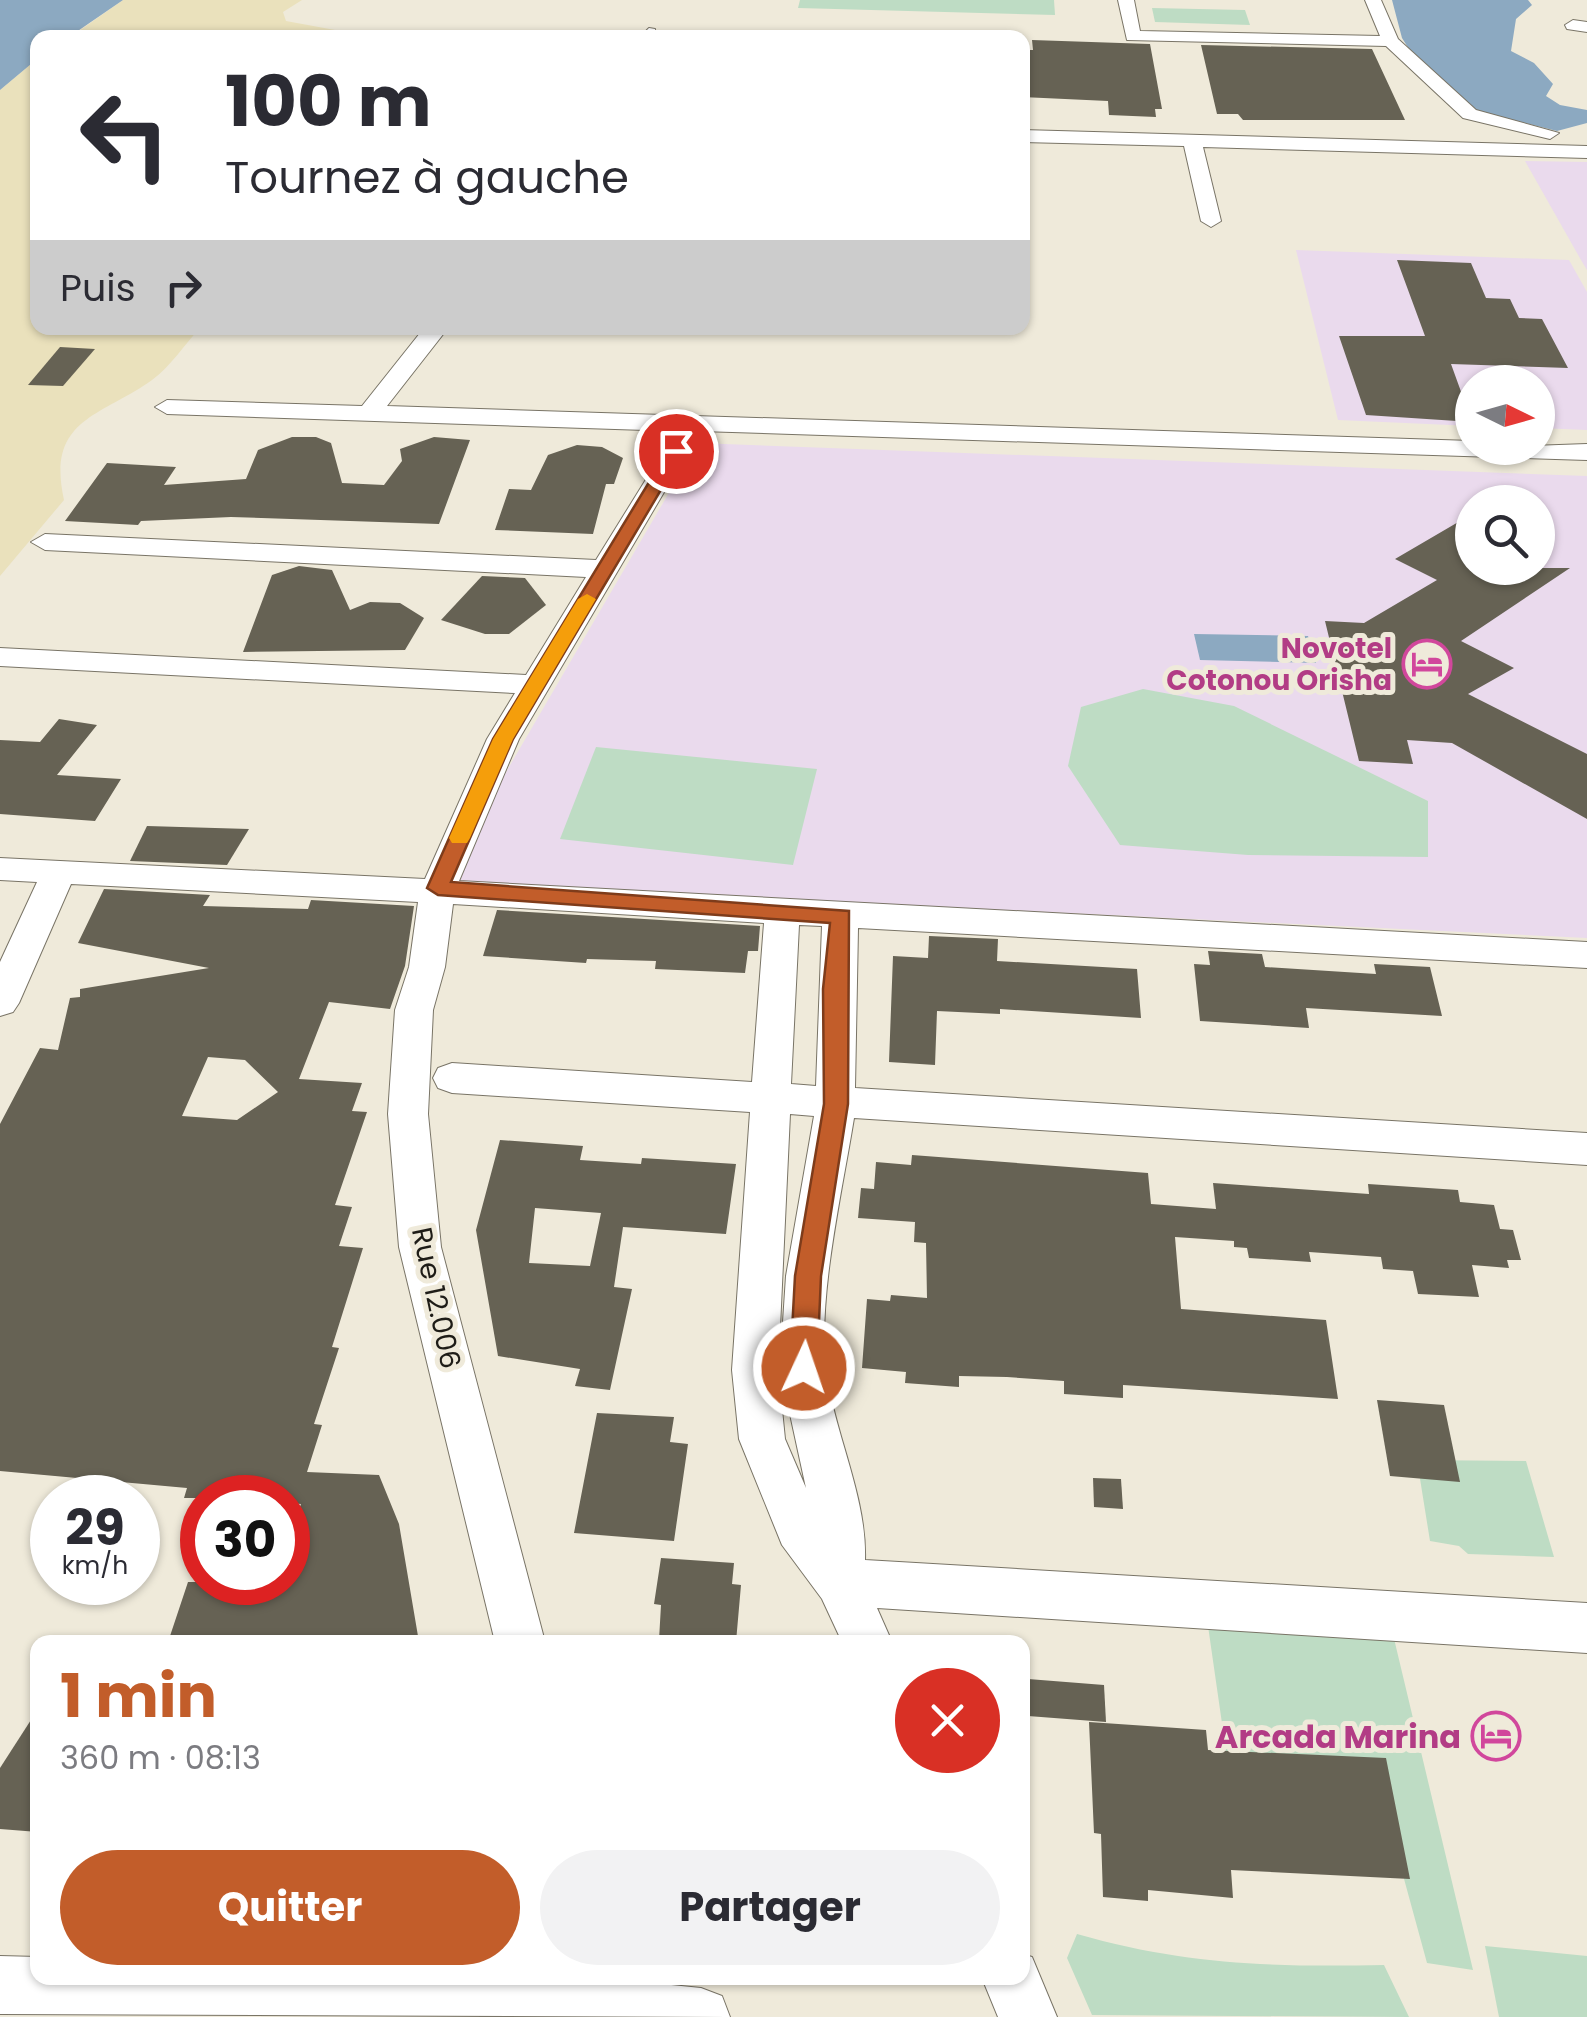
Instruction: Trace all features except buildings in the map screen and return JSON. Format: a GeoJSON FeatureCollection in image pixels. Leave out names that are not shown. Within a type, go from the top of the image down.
{"type":"FeatureCollection","features":[{"type":"Feature","properties":{"kind":"street"},"geometry":{"type":"LineString","coordinates":[[1126,0],[1133,36],[1391,42]]}},
{"type":"Feature","properties":{"kind":"street"},"geometry":{"type":"LineString","coordinates":[[1373,0],[1391,42],[1474,116],[1530,130],[1587,134]]}},
{"type":"Feature","properties":{"kind":"street"},"geometry":{"type":"LineString","coordinates":[[1030,136],[1587,152]]}},
{"type":"Feature","properties":{"kind":"street"},"geometry":{"type":"LineString","coordinates":[[1192,140],[1211,221]]}},
{"type":"Feature","properties":{"kind":"street"},"geometry":{"type":"LineString","coordinates":[[370,412],[430,335]]}},
{"type":"Feature","properties":{"kind":"street"},"geometry":{"type":"LineString","coordinates":[[167,406],[1587,452]]}},
{"type":"Feature","properties":{"kind":"street","name":"Rue 12.006"},"geometry":{"type":"LineString","coordinates":[[518,1635],[420,1247],[408,1114],[414,1010],[427,967],[438,888],[503,739],[694,421]]}},
{"type":"Feature","properties":{"kind":"street"},"geometry":{"type":"LineString","coordinates":[[46,542],[604,569]]}},
{"type":"Feature","properties":{"kind":"street"},"geometry":{"type":"LineString","coordinates":[[0,657],[535,685]]}},
{"type":"Feature","properties":{"kind":"street"},"geometry":{"type":"LineString","coordinates":[[0,869],[438,888],[782,913],[1587,954]]}},
{"type":"Feature","properties":{"kind":"street"},"geometry":{"type":"LineString","coordinates":[[0,1003],[60,872]]}},
{"type":"Feature","properties":{"kind":"street"},"geometry":{"type":"LineString","coordinates":[[782,913],[755,1370],[762,1440],[799,1528],[840,1582],[863,1635]]}},
{"type":"Feature","properties":{"kind":"street"},"geometry":{"type":"LineString","coordinates":[[840,1582],[842,1528],[818,1449],[804,1368],[808,1276],[836,1104],[834,989],[841,916]]}},
{"type":"Feature","properties":{"kind":"street"},"geometry":{"type":"LineString","coordinates":[[452,1078],[1587,1149]]}},
{"type":"Feature","properties":{"kind":"street"},"geometry":{"type":"LineString","coordinates":[[840,1582],[1587,1628]]}},
{"type":"Feature","properties":{"kind":"street"},"geometry":{"type":"LineString","coordinates":[[0,1985],[608,1993],[701,2017]]}},
{"type":"Feature","properties":{"kind":"street"},"geometry":{"type":"LineString","coordinates":[[1014,1985],[1028,2017]]}},
{"type":"Feature","properties":{"kind":"shaded area"},"geometry":{"type":"Polygon","coordinates":[[[1525,161],[1587,162],[1587,270],[1581,260],[1525,161]]]}},
{"type":"Feature","properties":{"kind":"shaded area"},"geometry":{"type":"Polygon","coordinates":[[[1296,250],[1569,260],[1587,292],[1587,430],[1555,429],[1555,365],[1455,365],[1455,425],[1338,420],[1296,250]]]}},
{"type":"Feature","properties":{"kind":"shaded area"},"geometry":{"type":"Polygon","coordinates":[[[698,443],[1587,476],[1587,938],[461,884],[453,863],[698,443]]]}},
{"type":"Feature","properties":{"kind":"green space"},"geometry":{"type":"Polygon","coordinates":[[[800,0],[1054,0],[1055,15],[798,8],[800,0]]]}},
{"type":"Feature","properties":{"kind":"green space"},"geometry":{"type":"Polygon","coordinates":[[[1152,8],[1245,10],[1250,25],[1155,22],[1152,8]]]}},
{"type":"Feature","properties":{"kind":"green space"},"geometry":{"type":"Polygon","coordinates":[[[1143,689],[1234,706],[1428,801],[1428,857],[1248,855],[1120,845],[1068,766],[1081,707],[1143,689]]]}},
{"type":"Feature","properties":{"kind":"green space"},"geometry":{"type":"Polygon","coordinates":[[[596,747],[817,769],[793,865],[560,839],[596,747]]]}},
{"type":"Feature","properties":{"kind":"green space"},"geometry":{"type":"Polygon","coordinates":[[[1417,1460],[1526,1461],[1554,1557],[1468,1554],[1459,1546],[1430,1541],[1417,1460]]]}},
{"type":"Feature","properties":{"kind":"green space"},"geometry":{"type":"Polygon","coordinates":[[[1207,1619],[1391,1626],[1473,1970],[1427,1963],[1389,1824],[1231,1786],[1207,1619]]]}},
{"type":"Feature","properties":{"kind":"green space"},"geometry":{"type":"Polygon","coordinates":[[[1077,1934],[1155,1952],[1229,1962],[1384,1965],[1409,2017],[1092,2015],[1067,1958],[1077,1934]]]}},
{"type":"Feature","properties":{"kind":"green space"},"geometry":{"type":"Polygon","coordinates":[[[1485,1946],[1587,1956],[1587,2017],[1499,2017],[1485,1946]]]}},
{"type":"Feature","properties":{"kind":"sand"},"geometry":{"type":"Polygon","coordinates":[[[123,0],[302,0],[283,12],[286,21],[335,30],[80,30],[123,0]]]}},
{"type":"Feature","properties":{"kind":"sand"},"geometry":{"type":"Polygon","coordinates":[[[30,65],[30,335],[194,335],[159,375],[97,413],[70,436],[60,473],[64,500],[0,576],[0,90],[30,65]]]}},
{"type":"Feature","properties":{"kind":"water"},"geometry":{"type":"Polygon","coordinates":[[[0,0],[123,0],[79,30],[30,30],[30,65],[0,90],[0,0]]]}},
{"type":"Feature","properties":{"kind":"water"},"geometry":{"type":"Polygon","coordinates":[[[1392,0],[1528,0],[1532,5],[1516,19],[1511,51],[1534,63],[1553,84],[1546,96],[1560,105],[1587,110],[1587,123],[1557,131],[1474,110],[1414,57],[1402,38],[1392,0]]]}},
{"type":"Feature","properties":{"kind":"water"},"geometry":{"type":"Polygon","coordinates":[[[1194,634],[1308,636],[1316,663],[1200,660],[1194,634]]]}},
{"type":"Feature","properties":{"kind":"slow traffic"},"geometry":{"type":"LineString","coordinates":[[460,838],[503,739],[587,599]]}},
{"type":"Feature","properties":{"kind":"place","name":"Novotel Cotonou Orisha"},"geometry":{"type":"Point","coordinates":[1427,664]}},
{"type":"Feature","properties":{"kind":"place","name":"Arcada Marina"},"geometry":{"type":"Point","coordinates":[1496,1736]}},
{"type":"Feature","properties":{"kind":"route"},"geometry":{"type":"LineString","coordinates":[[676,451],[503,739],[438,888],[841,916],[834,989],[836,1104],[808,1276],[804,1368]]}}]}
